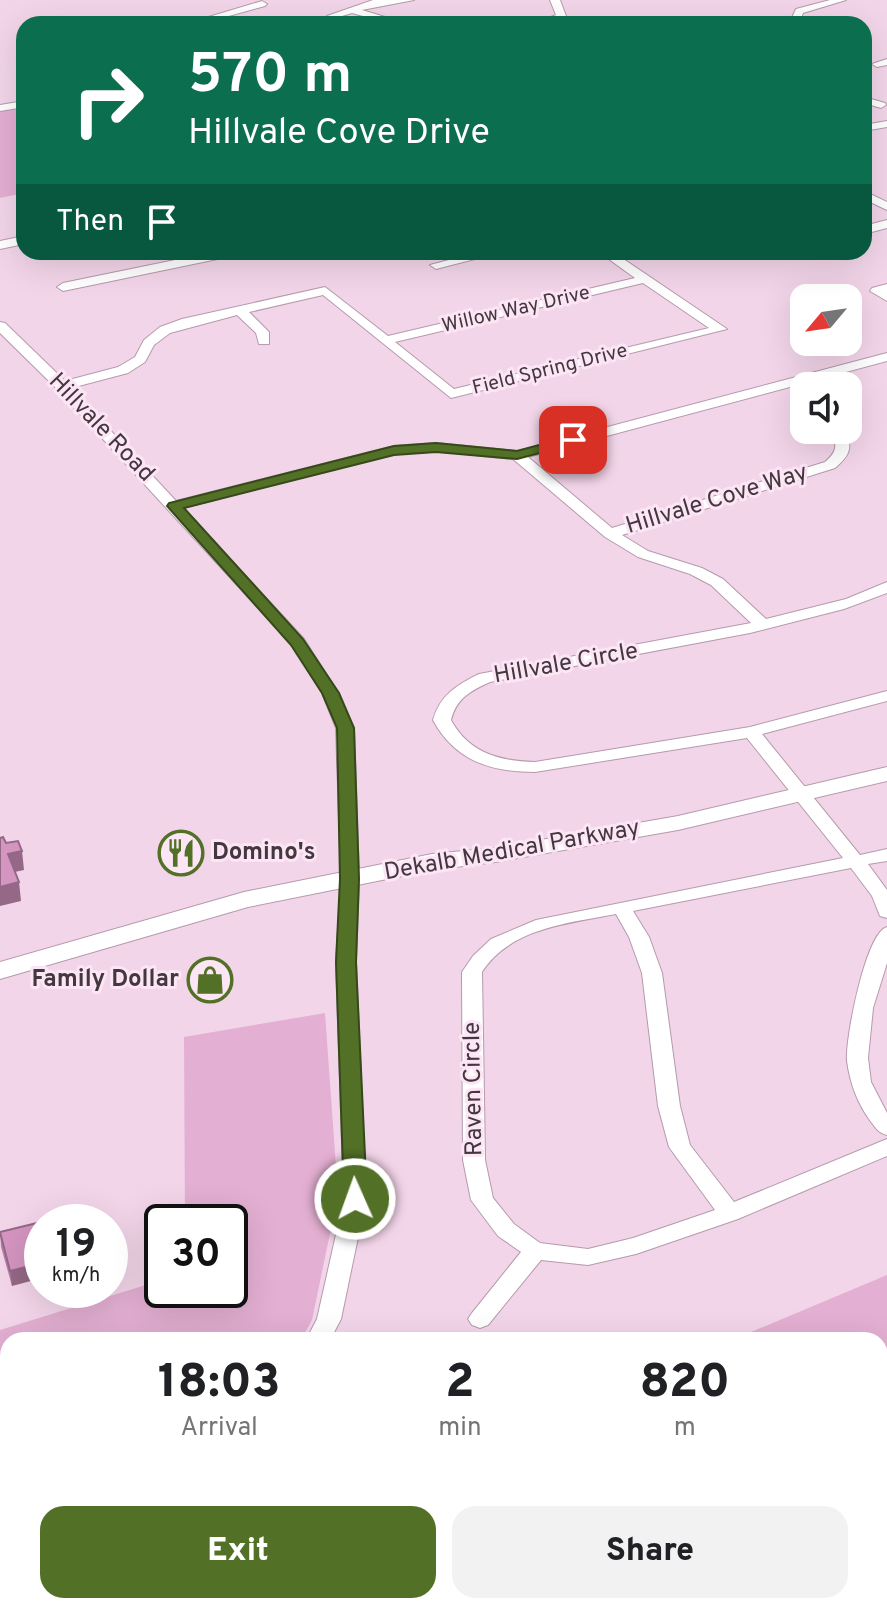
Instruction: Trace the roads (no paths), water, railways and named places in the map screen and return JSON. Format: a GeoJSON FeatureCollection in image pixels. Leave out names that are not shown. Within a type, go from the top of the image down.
{"type":"FeatureCollection","features":[{"type":"Feature","properties":{"kind":"main road","name":"Dekalb Medical Parkway"},"geometry":{"type":"LineString","coordinates":[[0,971],[244,900],[432,862],[495,855],[678,823],[887,774]]}},
{"type":"Feature","properties":{"kind":"street"},"geometry":{"type":"LineString","coordinates":[[332,16],[377,2],[409,0]]}},
{"type":"Feature","properties":{"kind":"street"},"geometry":{"type":"LineString","coordinates":[[797,16],[799,11],[841,0]]}},
{"type":"Feature","properties":{"kind":"street"},"geometry":{"type":"LineString","coordinates":[[217,16],[262,4]]}},
{"type":"Feature","properties":{"kind":"street"},"geometry":{"type":"LineString","coordinates":[[352,10],[374,16]]}},
{"type":"Feature","properties":{"kind":"street"},"geometry":{"type":"LineString","coordinates":[[63,287],[193,260]]}},
{"type":"Feature","properties":{"kind":"street"},"geometry":{"type":"LineString","coordinates":[[436,265],[459,260]]}},
{"type":"Feature","properties":{"kind":"street","name":"Field Spring Drive"},"geometry":{"type":"LineString","coordinates":[[62,386],[123,370],[140,359],[149,343],[165,330],[187,322],[325,291],[451,394],[720,329],[617,260]]}},
{"type":"Feature","properties":{"kind":"street","name":"Willow Way Drive"},"geometry":{"type":"LineString","coordinates":[[386,340],[646,279]]}},
{"type":"Feature","properties":{"kind":"street"},"geometry":{"type":"LineString","coordinates":[[887,288],[876,291],[887,297]]}},
{"type":"Feature","properties":{"kind":"street"},"geometry":{"type":"LineString","coordinates":[[239,310],[262,332],[264,341]]}},
{"type":"Feature","properties":{"kind":"street","name":"Hillvale Road"},"geometry":{"type":"LineString","coordinates":[[0,326],[62,386],[298,642],[330,693],[345,728],[350,879],[346,962],[355,1199],[329,1319],[322,1332]]}},
{"type":"Feature","properties":{"kind":"street"},"geometry":{"type":"LineString","coordinates":[[840,372],[887,357]]}},
{"type":"Feature","properties":{"kind":"street"},"geometry":{"type":"LineString","coordinates":[[174,506],[394,450],[436,447],[517,455],[790,387]]}},
{"type":"Feature","properties":{"kind":"street","name":"Hillvale Cove Way"},"geometry":{"type":"LineString","coordinates":[[610,534],[830,465],[842,455],[844,444]]}},
{"type":"Feature","properties":{"kind":"street"},"geometry":{"type":"LineString","coordinates":[[517,455],[610,534],[643,554],[696,571],[717,582],[763,625]]}},
{"type":"Feature","properties":{"kind":"street","name":"Hillvale Circle"},"geometry":{"type":"LineString","coordinates":[[887,587],[832,607],[671,646],[485,678],[450,697],[442,720],[449,736],[476,758],[512,768],[589,760],[751,732],[887,696]]}},
{"type":"Feature","properties":{"kind":"street"},"geometry":{"type":"LineString","coordinates":[[751,732],[857,863],[881,895],[887,912]]}},
{"type":"Feature","properties":{"kind":"street","name":"Raven Circle"},"geometry":{"type":"LineString","coordinates":[[535,1251],[506,1230],[482,1200],[474,1160],[472,972],[481,954],[509,935],[556,920],[887,855]]}},
{"type":"Feature","properties":{"kind":"street"},"geometry":{"type":"LineString","coordinates":[[622,908],[639,937],[652,973],[669,1106],[680,1147],[730,1213]]}},
{"type":"Feature","properties":{"kind":"street"},"geometry":{"type":"LineString","coordinates":[[887,933],[857,1029],[857,1073],[873,1113],[887,1128]]}},
{"type":"Feature","properties":{"kind":"street"},"geometry":{"type":"LineString","coordinates":[[480,1319],[535,1251],[588,1257],[636,1246],[730,1213],[887,1147]]}},
{"type":"Feature","properties":{"kind":"place","name":"Domino's"},"geometry":{"type":"Point","coordinates":[181,853]}},
{"type":"Feature","properties":{"kind":"place","name":"Family Dollar"},"geometry":{"type":"Point","coordinates":[210,980]}}]}
